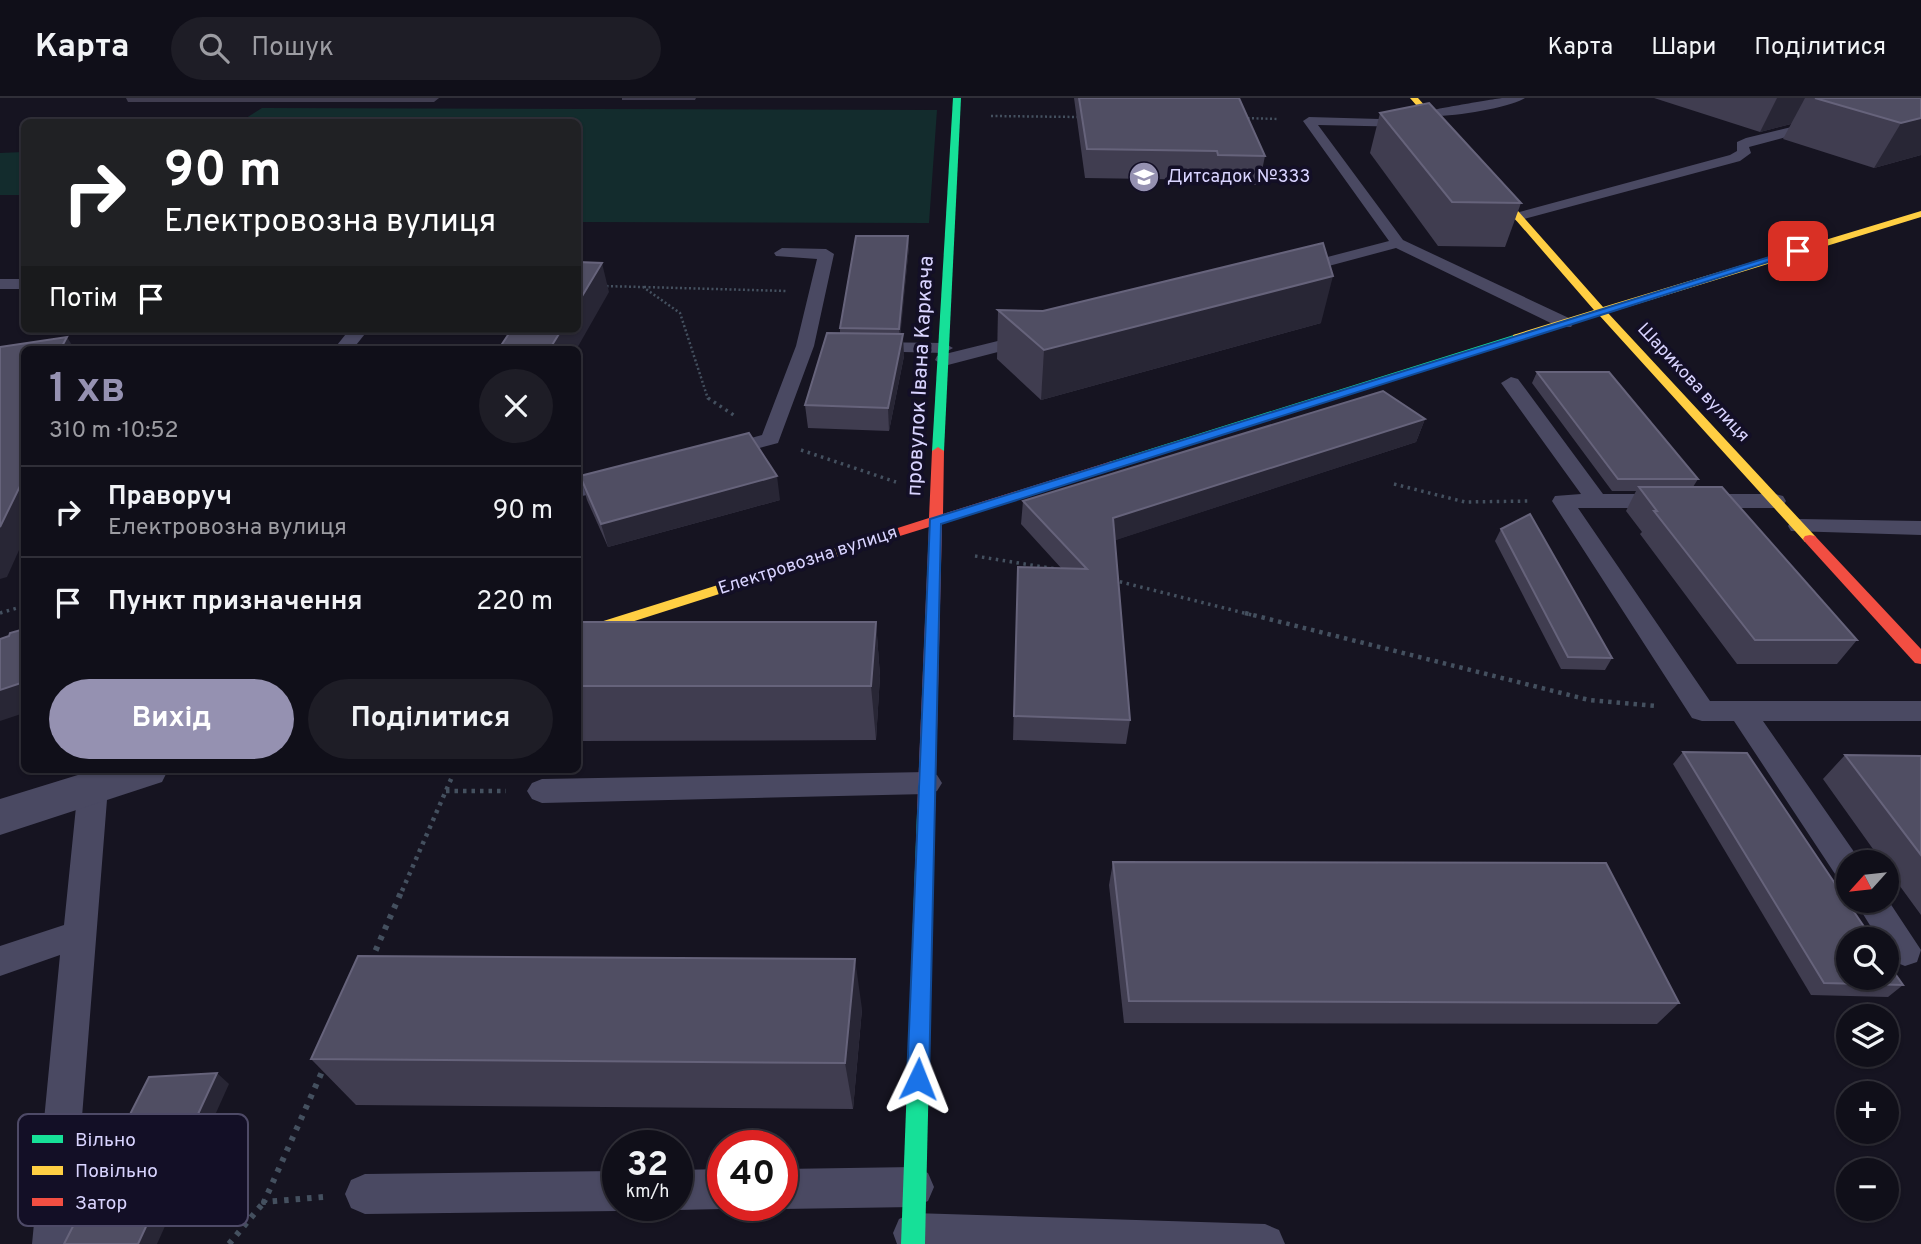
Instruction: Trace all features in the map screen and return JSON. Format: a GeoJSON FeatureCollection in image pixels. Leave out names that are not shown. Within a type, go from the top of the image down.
{"type":"FeatureCollection","features":[{"type":"Feature","properties":{"kind":"street","name":"провулок Івана Каркача"},"geometry":{"type":"LineString","coordinates":[[913,1239],[934,522],[957,98]]}},
{"type":"Feature","properties":{"kind":"street","name":"Шарикова вулиця"},"geometry":{"type":"LineString","coordinates":[[1414,98],[1601,311],[1921,660]]}},
{"type":"Feature","properties":{"kind":"street","name":"Електровозна вулиця"},"geometry":{"type":"LineString","coordinates":[[581,633],[1601,311],[1921,214]]}},
{"type":"Feature","properties":{"kind":"street"},"geometry":{"type":"LineString","coordinates":[[0,817],[137,773]]}},
{"type":"Feature","properties":{"kind":"lane"},"geometry":{"type":"LineString","coordinates":[[1518,98],[1432,118],[1309,121],[1398,243],[1565,323]]}},
{"type":"Feature","properties":{"kind":"lane"},"geometry":{"type":"LineString","coordinates":[[1517,217],[1735,158],[1744,153],[1742,145],[1751,141],[1834,120]]}},
{"type":"Feature","properties":{"kind":"lane"},"geometry":{"type":"LineString","coordinates":[[1278,274],[1398,243]]}},
{"type":"Feature","properties":{"kind":"lane"},"geometry":{"type":"LineString","coordinates":[[707,457],[771,439],[811,346],[818,292],[827,254],[782,253]]}},
{"type":"Feature","properties":{"kind":"lane"},"geometry":{"type":"LineString","coordinates":[[0,284],[21,284]]}},
{"type":"Feature","properties":{"kind":"lane"},"geometry":{"type":"LineString","coordinates":[[846,346],[944,354],[1051,333]]}},
{"type":"Feature","properties":{"kind":"lane"},"geometry":{"type":"LineString","coordinates":[[1511,383],[1597,501]]}},
{"type":"Feature","properties":{"kind":"lane"},"geometry":{"type":"LineString","coordinates":[[581,490],[629,477]]}},
{"type":"Feature","properties":{"kind":"lane"},"geometry":{"type":"LineString","coordinates":[[1563,501],[1775,501]]}},
{"type":"Feature","properties":{"kind":"lane"},"geometry":{"type":"LineString","coordinates":[[1563,501],[1702,711],[1921,710]]}},
{"type":"Feature","properties":{"kind":"lane"},"geometry":{"type":"LineString","coordinates":[[1799,526],[1921,528]]}},
{"type":"Feature","properties":{"kind":"lane"},"geometry":{"type":"LineString","coordinates":[[1742,711],[1836,850]]}},
{"type":"Feature","properties":{"kind":"lane"},"geometry":{"type":"LineString","coordinates":[[542,791],[927,783]]}},
{"type":"Feature","properties":{"kind":"lane"},"geometry":{"type":"LineString","coordinates":[[63,1114],[93,787]]}},
{"type":"Feature","properties":{"kind":"lane"},"geometry":{"type":"LineString","coordinates":[[1880,914],[1905,951]]}},
{"type":"Feature","properties":{"kind":"lane"},"geometry":{"type":"LineString","coordinates":[[0,961],[79,934]]}},
{"type":"Feature","properties":{"kind":"lane"},"geometry":{"type":"LineString","coordinates":[[798,1189],[914,1187]]}},
{"type":"Feature","properties":{"kind":"lane"},"geometry":{"type":"LineString","coordinates":[[365,1194],[602,1191]]}},
{"type":"Feature","properties":{"kind":"lane"},"geometry":{"type":"LineString","coordinates":[[52,1244],[54,1226]]}},
{"type":"Feature","properties":{"kind":"lane"},"geometry":{"type":"LineString","coordinates":[[913,1239],[1265,1244]]}},
{"type":"Feature","properties":{"kind":"path"},"geometry":{"type":"LineString","coordinates":[[956,115],[1079,117]]}},
{"type":"Feature","properties":{"kind":"path"},"geometry":{"type":"LineString","coordinates":[[1243,118],[1284,119]]}},
{"type":"Feature","properties":{"kind":"path"},"geometry":{"type":"LineString","coordinates":[[591,285],[818,292]]}},
{"type":"Feature","properties":{"kind":"path"},"geometry":{"type":"LineString","coordinates":[[643,287],[680,313],[708,399],[771,439],[936,496]]}},
{"type":"Feature","properties":{"kind":"path"},"geometry":{"type":"LineString","coordinates":[[1394,484],[1465,502],[1563,501]]}},
{"type":"Feature","properties":{"kind":"path"},"geometry":{"type":"LineString","coordinates":[[934,550],[1068,571]]}},
{"type":"Feature","properties":{"kind":"path"},"geometry":{"type":"LineString","coordinates":[[1108,578],[1589,700],[1702,711]]}},
{"type":"Feature","properties":{"kind":"path"},"geometry":{"type":"LineString","coordinates":[[0,613],[21,608]]}},
{"type":"Feature","properties":{"kind":"path"},"geometry":{"type":"LineString","coordinates":[[369,965],[454,773]]}},
{"type":"Feature","properties":{"kind":"path"},"geometry":{"type":"LineString","coordinates":[[446,791],[542,791]]}},
{"type":"Feature","properties":{"kind":"path"},"geometry":{"type":"LineString","coordinates":[[248,1221],[264,1202],[330,1052]]}},
{"type":"Feature","properties":{"kind":"path"},"geometry":{"type":"LineString","coordinates":[[264,1202],[365,1194]]}},
{"type":"Feature","properties":{"kind":"path"},"geometry":{"type":"LineString","coordinates":[[229,1244],[244,1226]]}},
{"type":"Feature","properties":{"kind":"green space"},"geometry":{"type":"Polygon","coordinates":[[[262,108],[937,110],[929,223],[581,222],[581,119],[245,119],[262,108]]]}},
{"type":"Feature","properties":{"kind":"green space"},"geometry":{"type":"Polygon","coordinates":[[[21,152],[21,195],[0,195],[0,153],[21,152]]]}},
{"type":"Feature","properties":{"kind":"building"},"geometry":{"type":"Polygon","coordinates":[[[1079,98],[1239,98],[1265,156],[1218,155],[1217,151],[1087,149],[1079,98]]]}},
{"type":"Feature","properties":{"kind":"building"},"geometry":{"type":"Polygon","coordinates":[[[1815,98],[1921,98],[1921,118],[1901,123],[1815,98]]]}},
{"type":"Feature","properties":{"kind":"building"},"geometry":{"type":"Polygon","coordinates":[[[1429,103],[1521,203],[1452,202],[1380,113],[1429,103]]]}},
{"type":"Feature","properties":{"kind":"building"},"geometry":{"type":"Polygon","coordinates":[[[856,236],[908,236],[899,329],[840,328],[856,236]]]}},
{"type":"Feature","properties":{"kind":"building"},"geometry":{"type":"Polygon","coordinates":[[[1323,243],[1333,276],[1044,350],[998,310],[1043,311],[1323,243]]]}},
{"type":"Feature","properties":{"kind":"building"},"geometry":{"type":"Polygon","coordinates":[[[581,262],[602,263],[581,298],[581,262]]]}},
{"type":"Feature","properties":{"kind":"building"},"geometry":{"type":"Polygon","coordinates":[[[509,333],[560,333],[551,346],[501,346],[509,333]]]}},
{"type":"Feature","properties":{"kind":"building"},"geometry":{"type":"Polygon","coordinates":[[[827,333],[903,334],[888,408],[805,405],[827,333]]]}},
{"type":"Feature","properties":{"kind":"building"},"geometry":{"type":"Polygon","coordinates":[[[67,337],[62,346],[21,346],[21,484],[0,527],[0,347],[67,337]]]}},
{"type":"Feature","properties":{"kind":"building"},"geometry":{"type":"Polygon","coordinates":[[[1537,372],[1609,372],[1698,479],[1618,479],[1537,372]]]}},
{"type":"Feature","properties":{"kind":"building"},"geometry":{"type":"Polygon","coordinates":[[[1383,391],[1425,419],[1113,518],[1130,720],[1014,716],[1018,567],[1087,569],[1023,501],[1383,391]]]}},
{"type":"Feature","properties":{"kind":"building"},"geometry":{"type":"Polygon","coordinates":[[[749,433],[777,476],[601,524],[581,476],[749,433]]]}},
{"type":"Feature","properties":{"kind":"building"},"geometry":{"type":"Polygon","coordinates":[[[1639,487],[1722,487],[1857,640],[1755,640],[1654,511],[1657,511],[1639,487]]]}},
{"type":"Feature","properties":{"kind":"building"},"geometry":{"type":"Polygon","coordinates":[[[1530,514],[1612,658],[1568,657],[1501,529],[1530,514]]]}},
{"type":"Feature","properties":{"kind":"building"},"geometry":{"type":"Polygon","coordinates":[[[581,622],[876,622],[871,686],[581,686],[581,622]]]}},
{"type":"Feature","properties":{"kind":"building"},"geometry":{"type":"Polygon","coordinates":[[[21,630],[21,683],[0,690],[0,639],[21,630]]]}},
{"type":"Feature","properties":{"kind":"building"},"geometry":{"type":"Polygon","coordinates":[[[1683,752],[1747,753],[1836,885],[1836,914],[1855,914],[1864,927],[1836,927],[1836,983],[1824,983],[1683,752]]]}},
{"type":"Feature","properties":{"kind":"building"},"geometry":{"type":"Polygon","coordinates":[[[1845,755],[1921,756],[1921,855],[1845,755]]]}},
{"type":"Feature","properties":{"kind":"building"},"geometry":{"type":"Polygon","coordinates":[[[1113,862],[1606,863],[1679,1003],[1129,1001],[1113,862]]]}},
{"type":"Feature","properties":{"kind":"building"},"geometry":{"type":"Polygon","coordinates":[[[358,956],[855,959],[845,1063],[311,1059],[358,956]]]}},
{"type":"Feature","properties":{"kind":"building"},"geometry":{"type":"Polygon","coordinates":[[[217,1073],[198,1114],[130,1114],[149,1077],[217,1073]]]}},
{"type":"Feature","properties":{"kind":"building"},"geometry":{"type":"Polygon","coordinates":[[[73,1226],[146,1226],[138,1244],[64,1244],[73,1226]]]}},
{"type":"Feature","properties":{"kind":"traffic: fast"},"geometry":{"type":"LineString","coordinates":[[938,451],[957,98]]}},
{"type":"Feature","properties":{"kind":"traffic: fast"},"geometry":{"type":"LineString","coordinates":[[1113,465],[1517,337]]}},
{"type":"Feature","properties":{"kind":"traffic: fast"},"geometry":{"type":"LineString","coordinates":[[913,1244],[926,814]]}},
{"type":"Feature","properties":{"kind":"traffic: slow"},"geometry":{"type":"LineString","coordinates":[[1414,98],[1586,295],[1810,539]]}},
{"type":"Feature","properties":{"kind":"traffic: slow"},"geometry":{"type":"LineString","coordinates":[[1517,337],[1921,214]]}},
{"type":"Feature","properties":{"kind":"traffic: slow"},"geometry":{"type":"LineString","coordinates":[[581,633],[887,536]]}},
{"type":"Feature","properties":{"kind":"traffic: jam"},"geometry":{"type":"LineString","coordinates":[[926,814],[938,451]]}},
{"type":"Feature","properties":{"kind":"traffic: jam"},"geometry":{"type":"LineString","coordinates":[[887,536],[1113,465]]}},
{"type":"Feature","properties":{"kind":"traffic: jam"},"geometry":{"type":"LineString","coordinates":[[1810,539],[1921,659]]}},
{"type":"Feature","properties":{"kind":"place","name":"Дитсадок №333"},"geometry":{"type":"Point","coordinates":[1144,177]}},
{"type":"Feature","properties":{"kind":"route"},"geometry":{"type":"LineString","coordinates":[[918,1079],[934,522],[1798,251]]}}]}
